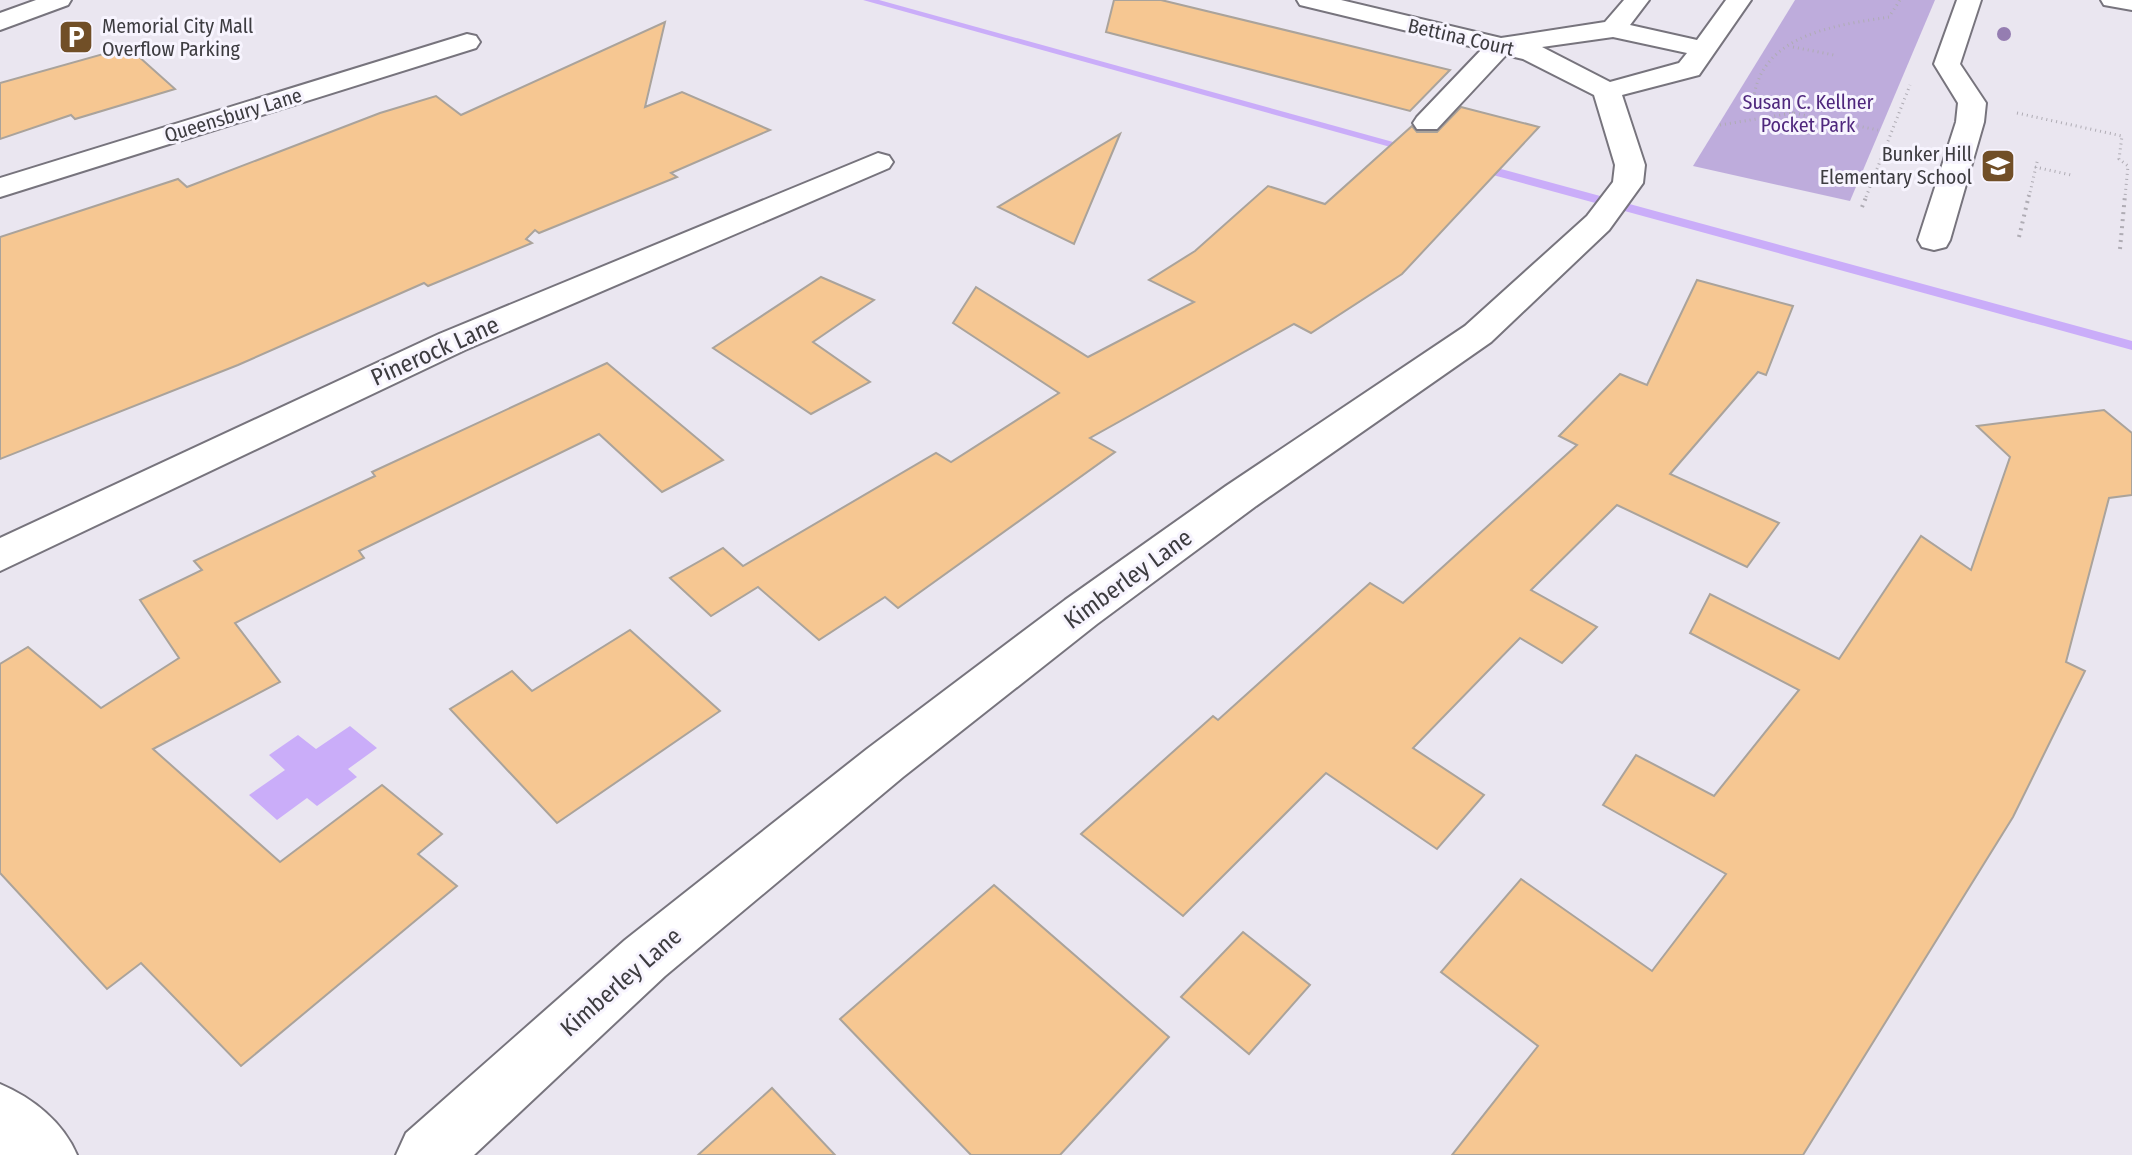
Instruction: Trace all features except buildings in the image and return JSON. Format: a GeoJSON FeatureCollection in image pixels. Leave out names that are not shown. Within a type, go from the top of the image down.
{"type":"FeatureCollection","features":[{"type":"Feature","properties":{"kind":"street"},"geometry":{"type":"LineString","coordinates":[[0,22],[59,0]]}},
{"type":"Feature","properties":{"kind":"street","name":"Bettina Court"},"geometry":{"type":"LineString","coordinates":[[1309,0],[1532,53],[1607,91]]}},
{"type":"Feature","properties":{"kind":"street"},"geometry":{"type":"LineString","coordinates":[[1613,29],[1637,0]]}},
{"type":"Feature","properties":{"kind":"street"},"geometry":{"type":"LineString","coordinates":[[1607,91],[1689,69],[1739,0]]}},
{"type":"Feature","properties":{"kind":"street"},"geometry":{"type":"LineString","coordinates":[[1934,240],[1970,122],[1972,103],[1947,64],[1969,0]]}},
{"type":"Feature","properties":{"kind":"street"},"geometry":{"type":"LineString","coordinates":[[2113,0],[2132,3]]}},
{"type":"Feature","properties":{"kind":"street"},"geometry":{"type":"LineString","coordinates":[[1427,123],[1499,46],[1613,29],[1704,49]]}},
{"type":"Feature","properties":{"kind":"street","name":"Queensbury Lane"},"geometry":{"type":"LineString","coordinates":[[0,188],[467,42]]}},
{"type":"Feature","properties":{"kind":"street","name":"Kimberley Lane"},"geometry":{"type":"LineString","coordinates":[[428,1155],[645,958],[885,763],[1081,612],[1241,496],[1478,334],[1598,223],[1628,183],[1630,165],[1607,91]]}},
{"type":"Feature","properties":{"kind":"street","name":"Pinerock Lane"},"geometry":{"type":"LineString","coordinates":[[0,556],[452,342],[878,162]]}},
{"type":"Feature","properties":{"kind":"street"},"geometry":{"type":"LineString","coordinates":[[0,1115],[45,1155]]}},
{"type":"Feature","properties":{"kind":"path"},"geometry":{"type":"LineString","coordinates":[[1878,130],[1793,113],[1754,96],[1753,86],[1763,68],[1793,47],[1801,37],[1821,29],[1889,17],[1900,0]]}},
{"type":"Feature","properties":{"kind":"path"},"geometry":{"type":"LineString","coordinates":[[1793,47],[1834,55]]}},
{"type":"Feature","properties":{"kind":"path"},"geometry":{"type":"LineString","coordinates":[[1862,207],[1914,74]]}},
{"type":"Feature","properties":{"kind":"path"},"geometry":{"type":"LineString","coordinates":[[2011,111],[2122,136],[2119,159],[2128,166],[2128,188],[2120,249]]}},
{"type":"Feature","properties":{"kind":"path"},"geometry":{"type":"LineString","coordinates":[[1720,125],[1793,113]]}},
{"type":"Feature","properties":{"kind":"path"},"geometry":{"type":"LineString","coordinates":[[2019,237],[2038,158]]}},
{"type":"Feature","properties":{"kind":"path"},"geometry":{"type":"LineString","coordinates":[[2035,167],[2071,175]]}},
{"type":"Feature","properties":{"kind":"green space","name":"Susan C. Kellner Pocket Park"},"geometry":{"type":"Polygon","coordinates":[[[1795,0],[1935,0],[1850,201],[1693,166],[1795,0]]]}},
{"type":"Feature","properties":{"kind":"shaded area"},"geometry":{"type":"Polygon","coordinates":[[[350,726],[377,748],[348,769],[357,777],[317,806],[307,798],[277,820],[249,795],[285,770],[269,755],[298,735],[316,749],[350,726]]]}},
{"type":"Feature","properties":{"kind":"waterway"},"geometry":{"type":"LineString","coordinates":[[868,0],[1416,150]]}},
{"type":"Feature","properties":{"kind":"waterway"},"geometry":{"type":"LineString","coordinates":[[1475,166],[2132,346]]}},
{"type":"Feature","properties":{"kind":"place","name":"Memorial City Mall Overflow Parking"},"geometry":{"type":"Point","coordinates":[76,37]}},
{"type":"Feature","properties":{"kind":"place","name":"Bunker Hill Elementary School"},"geometry":{"type":"Point","coordinates":[1998,166]}}]}
